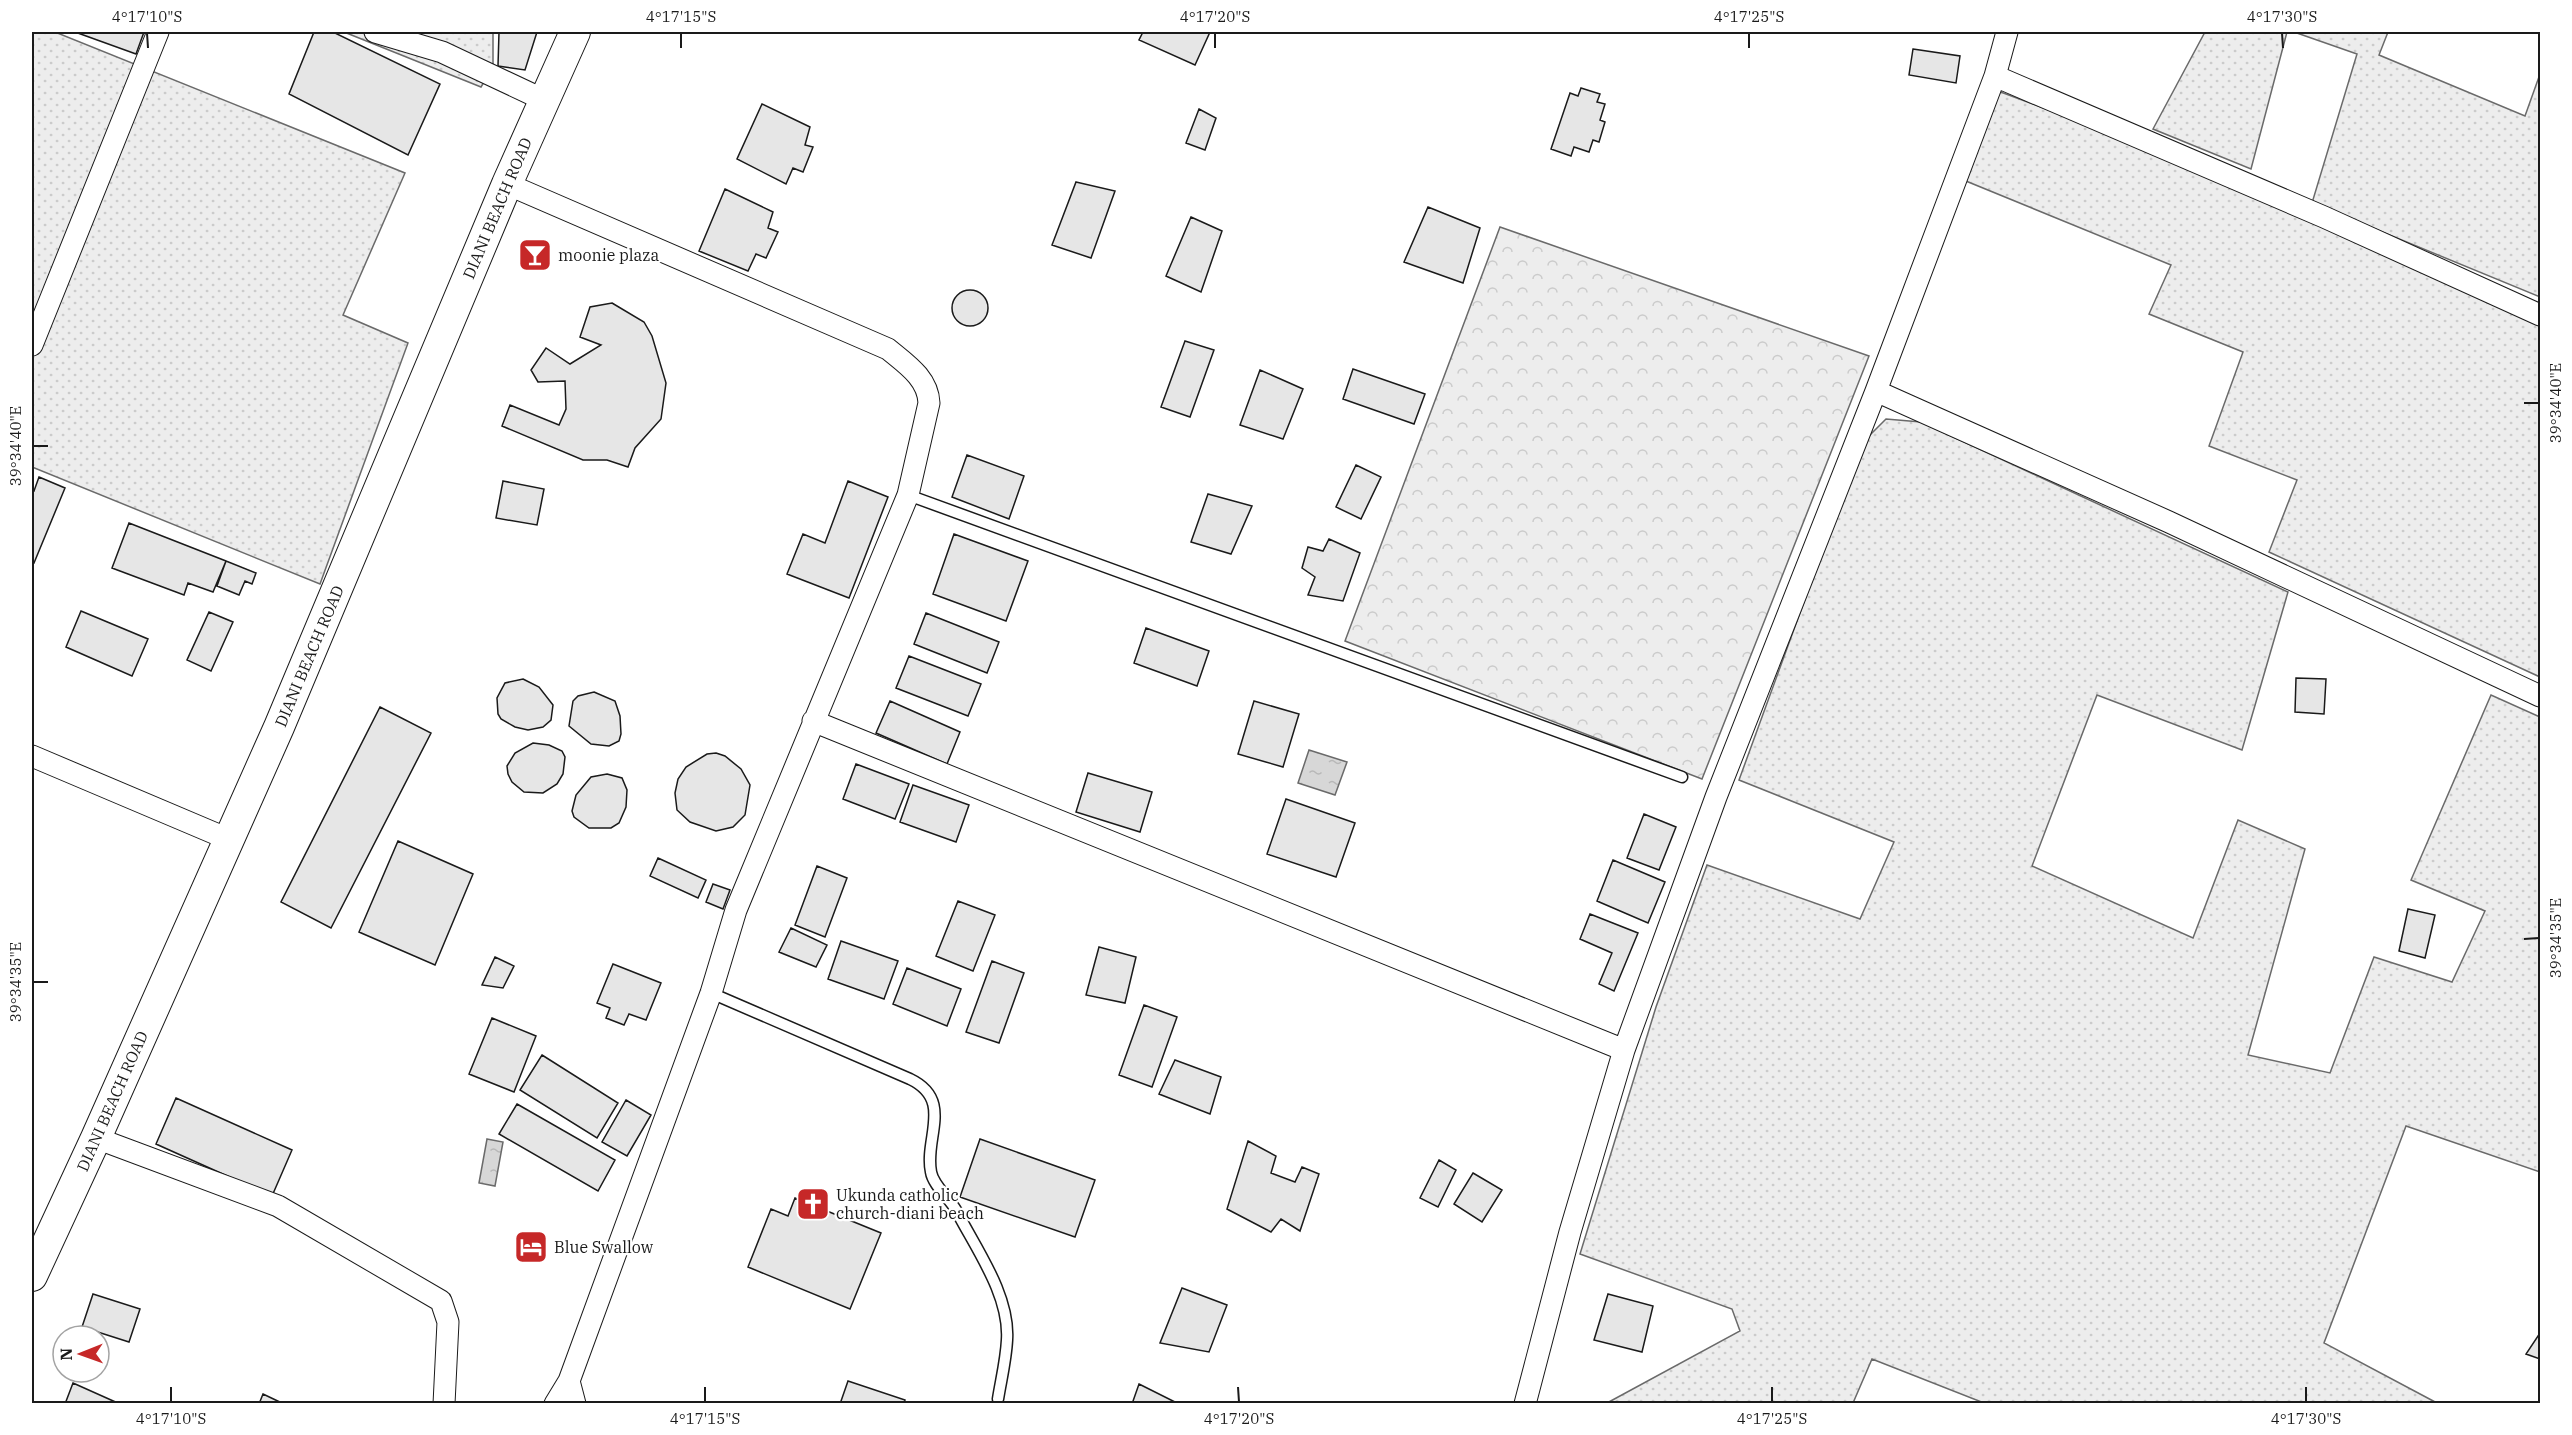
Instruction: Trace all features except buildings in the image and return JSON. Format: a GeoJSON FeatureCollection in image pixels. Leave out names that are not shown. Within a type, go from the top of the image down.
{"type":"FeatureCollection","features":[{"type":"Feature","properties":{"kind":"main road","name":"DIANI BEACH ROAD"},"geometry":{"type":"LineString","coordinates":[[32,1276],[279,727],[507,184],[575,32]]}},
{"type":"Feature","properties":{"kind":"street"},"geometry":{"type":"LineString","coordinates":[[32,345],[158,32]]}},
{"type":"Feature","properties":{"kind":"street"},"geometry":{"type":"LineString","coordinates":[[375,32],[442,52],[544,100]]}},
{"type":"Feature","properties":{"kind":"street"},"geometry":{"type":"LineString","coordinates":[[1525,1404],[1570,1232],[1624,1050],[1716,797],[1876,391],[1995,76],[2007,32]]}},
{"type":"Feature","properties":{"kind":"street"},"geometry":{"type":"LineString","coordinates":[[1995,76],[2324,217],[2541,315]]}},
{"type":"Feature","properties":{"kind":"street"},"geometry":{"type":"LineString","coordinates":[[507,184],[888,349],[917,375],[929,393],[929,403],[908,495],[736,910],[711,993],[569,1381],[555,1404]]}},
{"type":"Feature","properties":{"kind":"street"},"geometry":{"type":"LineString","coordinates":[[1876,391],[2169,522],[2541,696]]}},
{"type":"Feature","properties":{"kind":"street"},"geometry":{"type":"LineString","coordinates":[[813,721],[1624,1050]]}},
{"type":"Feature","properties":{"kind":"street"},"geometry":{"type":"LineString","coordinates":[[32,756],[228,839]]}},
{"type":"Feature","properties":{"kind":"street"},"geometry":{"type":"LineString","coordinates":[[96,1138],[278,1206],[441,1301],[448,1322],[444,1404]]}},
{"type":"Feature","properties":{"kind":"street"},"geometry":{"type":"LineString","coordinates":[[569,1381],[575,1404]]}},
{"type":"Feature","properties":{"kind":"lane"},"geometry":{"type":"LineString","coordinates":[[908,495],[1682,777]]}},
{"type":"Feature","properties":{"kind":"lane"},"geometry":{"type":"LineString","coordinates":[[711,993],[910,1078],[921,1084],[931,1096],[935,1135],[930,1157],[931,1174],[949,1197],[999,1295],[1006,1322],[1007,1341],[998,1399]]}},
{"type":"Feature","properties":{"kind":"green space"},"geometry":{"type":"Polygon","coordinates":[[[32,32],[55,32],[405,173],[343,315],[408,343],[320,584],[32,467],[32,32]]]}},
{"type":"Feature","properties":{"kind":"green space"},"geometry":{"type":"Polygon","coordinates":[[[344,32],[493,32],[493,67],[481,87],[344,32]]]}},
{"type":"Feature","properties":{"kind":"green space"},"geometry":{"type":"Polygon","coordinates":[[[2205,32],[2287,32],[2251,169],[2153,129],[2205,32]]]}},
{"type":"Feature","properties":{"kind":"green space"},"geometry":{"type":"Polygon","coordinates":[[[2294,32],[2388,32],[2379,55],[2525,116],[2540,74],[2540,297],[2312,203],[2357,54],[2294,32]]]}},
{"type":"Feature","properties":{"kind":"green space"},"geometry":{"type":"Polygon","coordinates":[[[1998,91],[2142,145],[2540,325],[2540,677],[2269,552],[2297,480],[2209,446],[2243,352],[2149,314],[2171,265],[1961,179],[1998,91]]]}},
{"type":"Feature","properties":{"kind":"green space"},"geometry":{"type":"Polygon","coordinates":[[[1500,227],[1869,356],[1702,779],[1345,641],[1500,227]]]}},
{"type":"Feature","properties":{"kind":"green space"},"geometry":{"type":"Polygon","coordinates":[[[1886,419],[1921,422],[2288,592],[2242,750],[2097,695],[2032,866],[2193,938],[2238,820],[2305,849],[2248,1055],[2330,1073],[2374,957],[2452,982],[2485,911],[2411,880],[2491,695],[2540,717],[2540,1172],[2406,1126],[2324,1343],[2437,1403],[1984,1403],[1872,1359],[1853,1403],[1607,1403],[1740,1331],[1732,1309],[1580,1254],[1656,1007],[1707,865],[1860,919],[1894,842],[1739,780],[1862,443],[1886,419]]]}},
{"type":"Feature","properties":{"kind":"water"},"geometry":{"type":"Polygon","coordinates":[[[1309,750],[1347,762],[1335,795],[1298,783],[1309,750]]]}},
{"type":"Feature","properties":{"kind":"water"},"geometry":{"type":"Polygon","coordinates":[[[487,1139],[503,1142],[495,1186],[479,1183],[487,1139]]]}},
{"type":"Feature","properties":{"kind":"place","name":"moonie plaza"},"geometry":{"type":"Point","coordinates":[535,255]}},
{"type":"Feature","properties":{"kind":"place","name":"Ukunda catholic church-diani beach"},"geometry":{"type":"Point","coordinates":[813,1204]}},
{"type":"Feature","properties":{"kind":"place","name":"Blue Swallow"},"geometry":{"type":"Point","coordinates":[531,1247]}}]}
